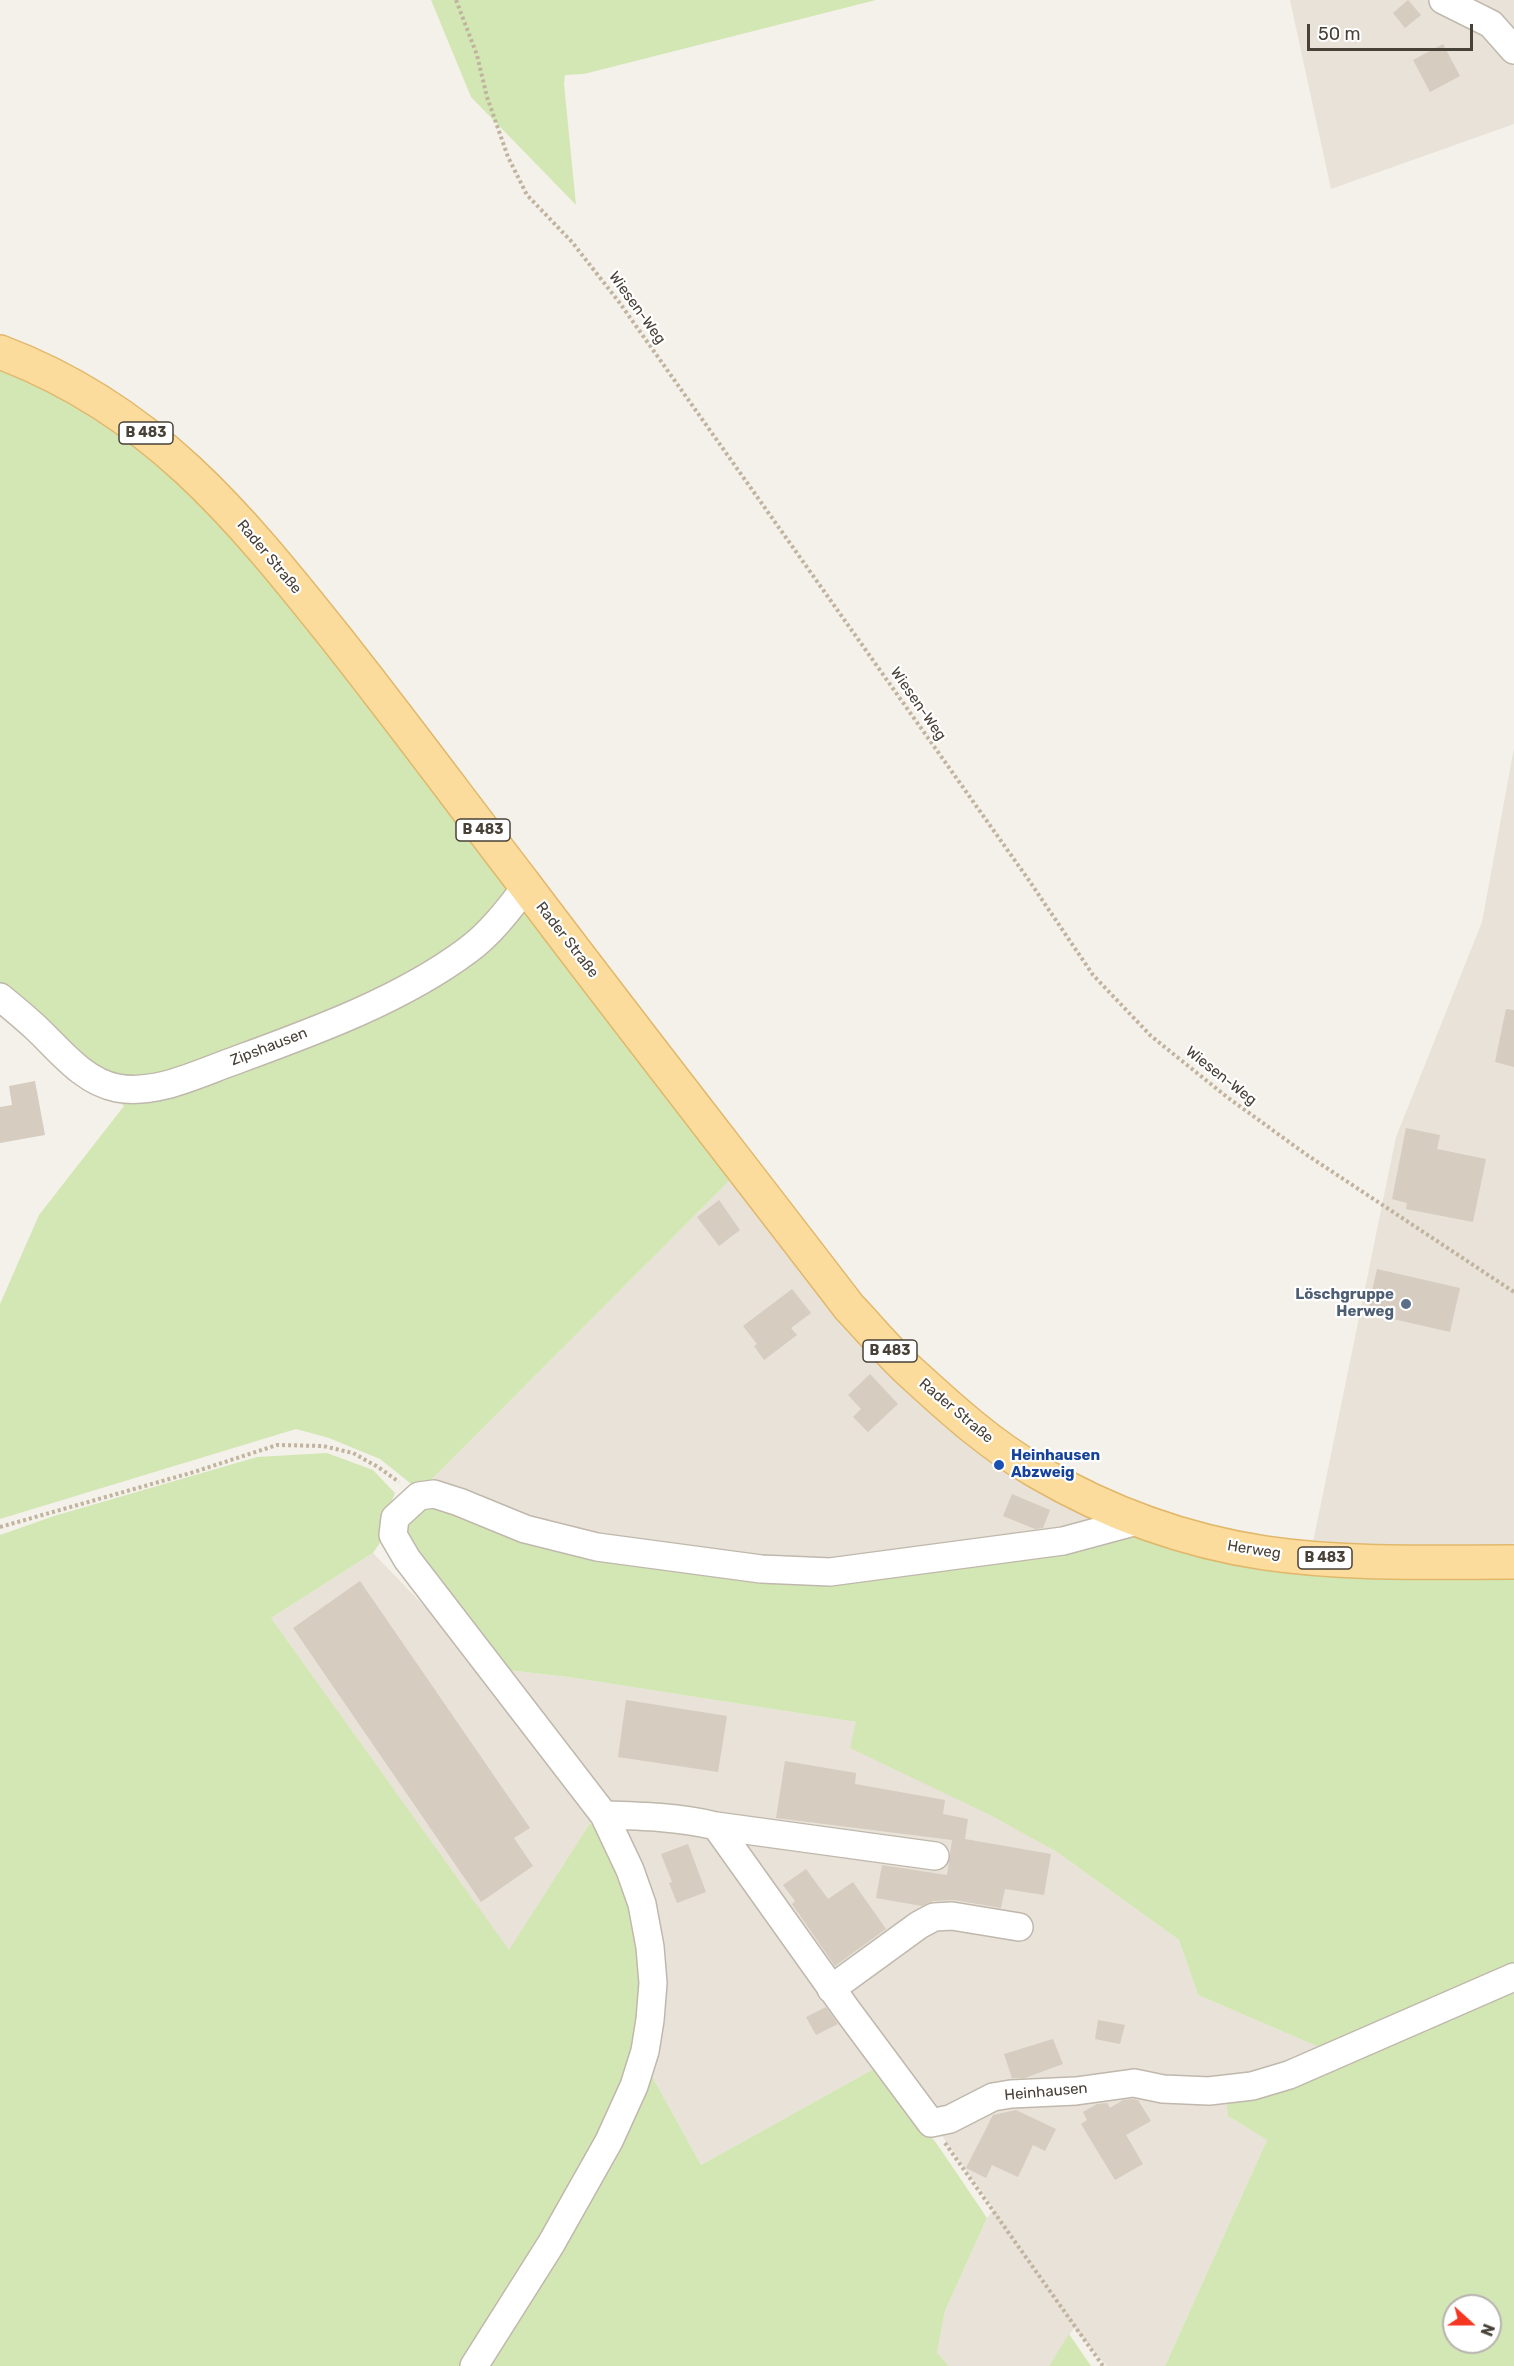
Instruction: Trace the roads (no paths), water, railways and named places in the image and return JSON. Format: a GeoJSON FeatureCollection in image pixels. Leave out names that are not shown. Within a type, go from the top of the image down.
{"type":"FeatureCollection","features":[{"type":"Feature","properties":{"kind":"main road","name":"Rader Straße"},"geometry":{"type":"LineString","coordinates":[[0,352],[59,378],[125,418],[161,445],[218,498],[265,550],[383,698],[849,1307],[913,1375],[1005,1451],[1035,1471],[1101,1505],[1141,1520]]}},
{"type":"Feature","properties":{"kind":"main road","name":"Herweg"},"geometry":{"type":"LineString","coordinates":[[1141,1520],[1220,1545],[1265,1553],[1383,1562],[1514,1562]]}},
{"type":"Feature","properties":{"kind":"street"},"geometry":{"type":"LineString","coordinates":[[1443,0],[1491,24],[1514,50]]}},
{"type":"Feature","properties":{"kind":"street","name":"Zipshausen"},"geometry":{"type":"LineString","coordinates":[[0,997],[35,1026],[74,1066],[96,1080],[116,1088],[138,1089],[169,1084],[343,1018],[430,975],[470,949],[504,916],[526,887]]}},
{"type":"Feature","properties":{"kind":"street"},"geometry":{"type":"LineString","coordinates":[[474,2366],[551,2244],[609,2141],[634,2086],[645,2051],[650,2020],[653,1983],[650,1947],[642,1904],[633,1878],[604,1815],[524,1713],[493,1669],[447,1614],[402,1551],[393,1535],[395,1518],[419,1496],[434,1494],[525,1529],[597,1547],[761,1569],[819,1572],[910,1563],[1063,1541],[1141,1520]]}},
{"type":"Feature","properties":{"kind":"street"},"geometry":{"type":"LineString","coordinates":[[604,1815],[661,1817],[935,1856]]}},
{"type":"Feature","properties":{"kind":"street"},"geometry":{"type":"LineString","coordinates":[[716,1826],[831,1989],[919,1925],[934,1917],[952,1916],[1019,1927]]}},
{"type":"Feature","properties":{"kind":"street","name":"Heinhausen"},"geometry":{"type":"LineString","coordinates":[[831,1989],[931,2123],[950,2118],[993,2097],[1011,2094],[1076,2091],[1134,2083],[1163,2089],[1209,2091],[1252,2086],[1289,2075],[1514,1977]]}},
{"type":"Feature","properties":{"kind":"place","name":"Löschgruppe Herweg"},"geometry":{"type":"Point","coordinates":[1406,1304]}},
{"type":"Feature","properties":{"kind":"place","name":"Heinhausen Abzweig"},"geometry":{"type":"Point","coordinates":[999,1465]}}]}
